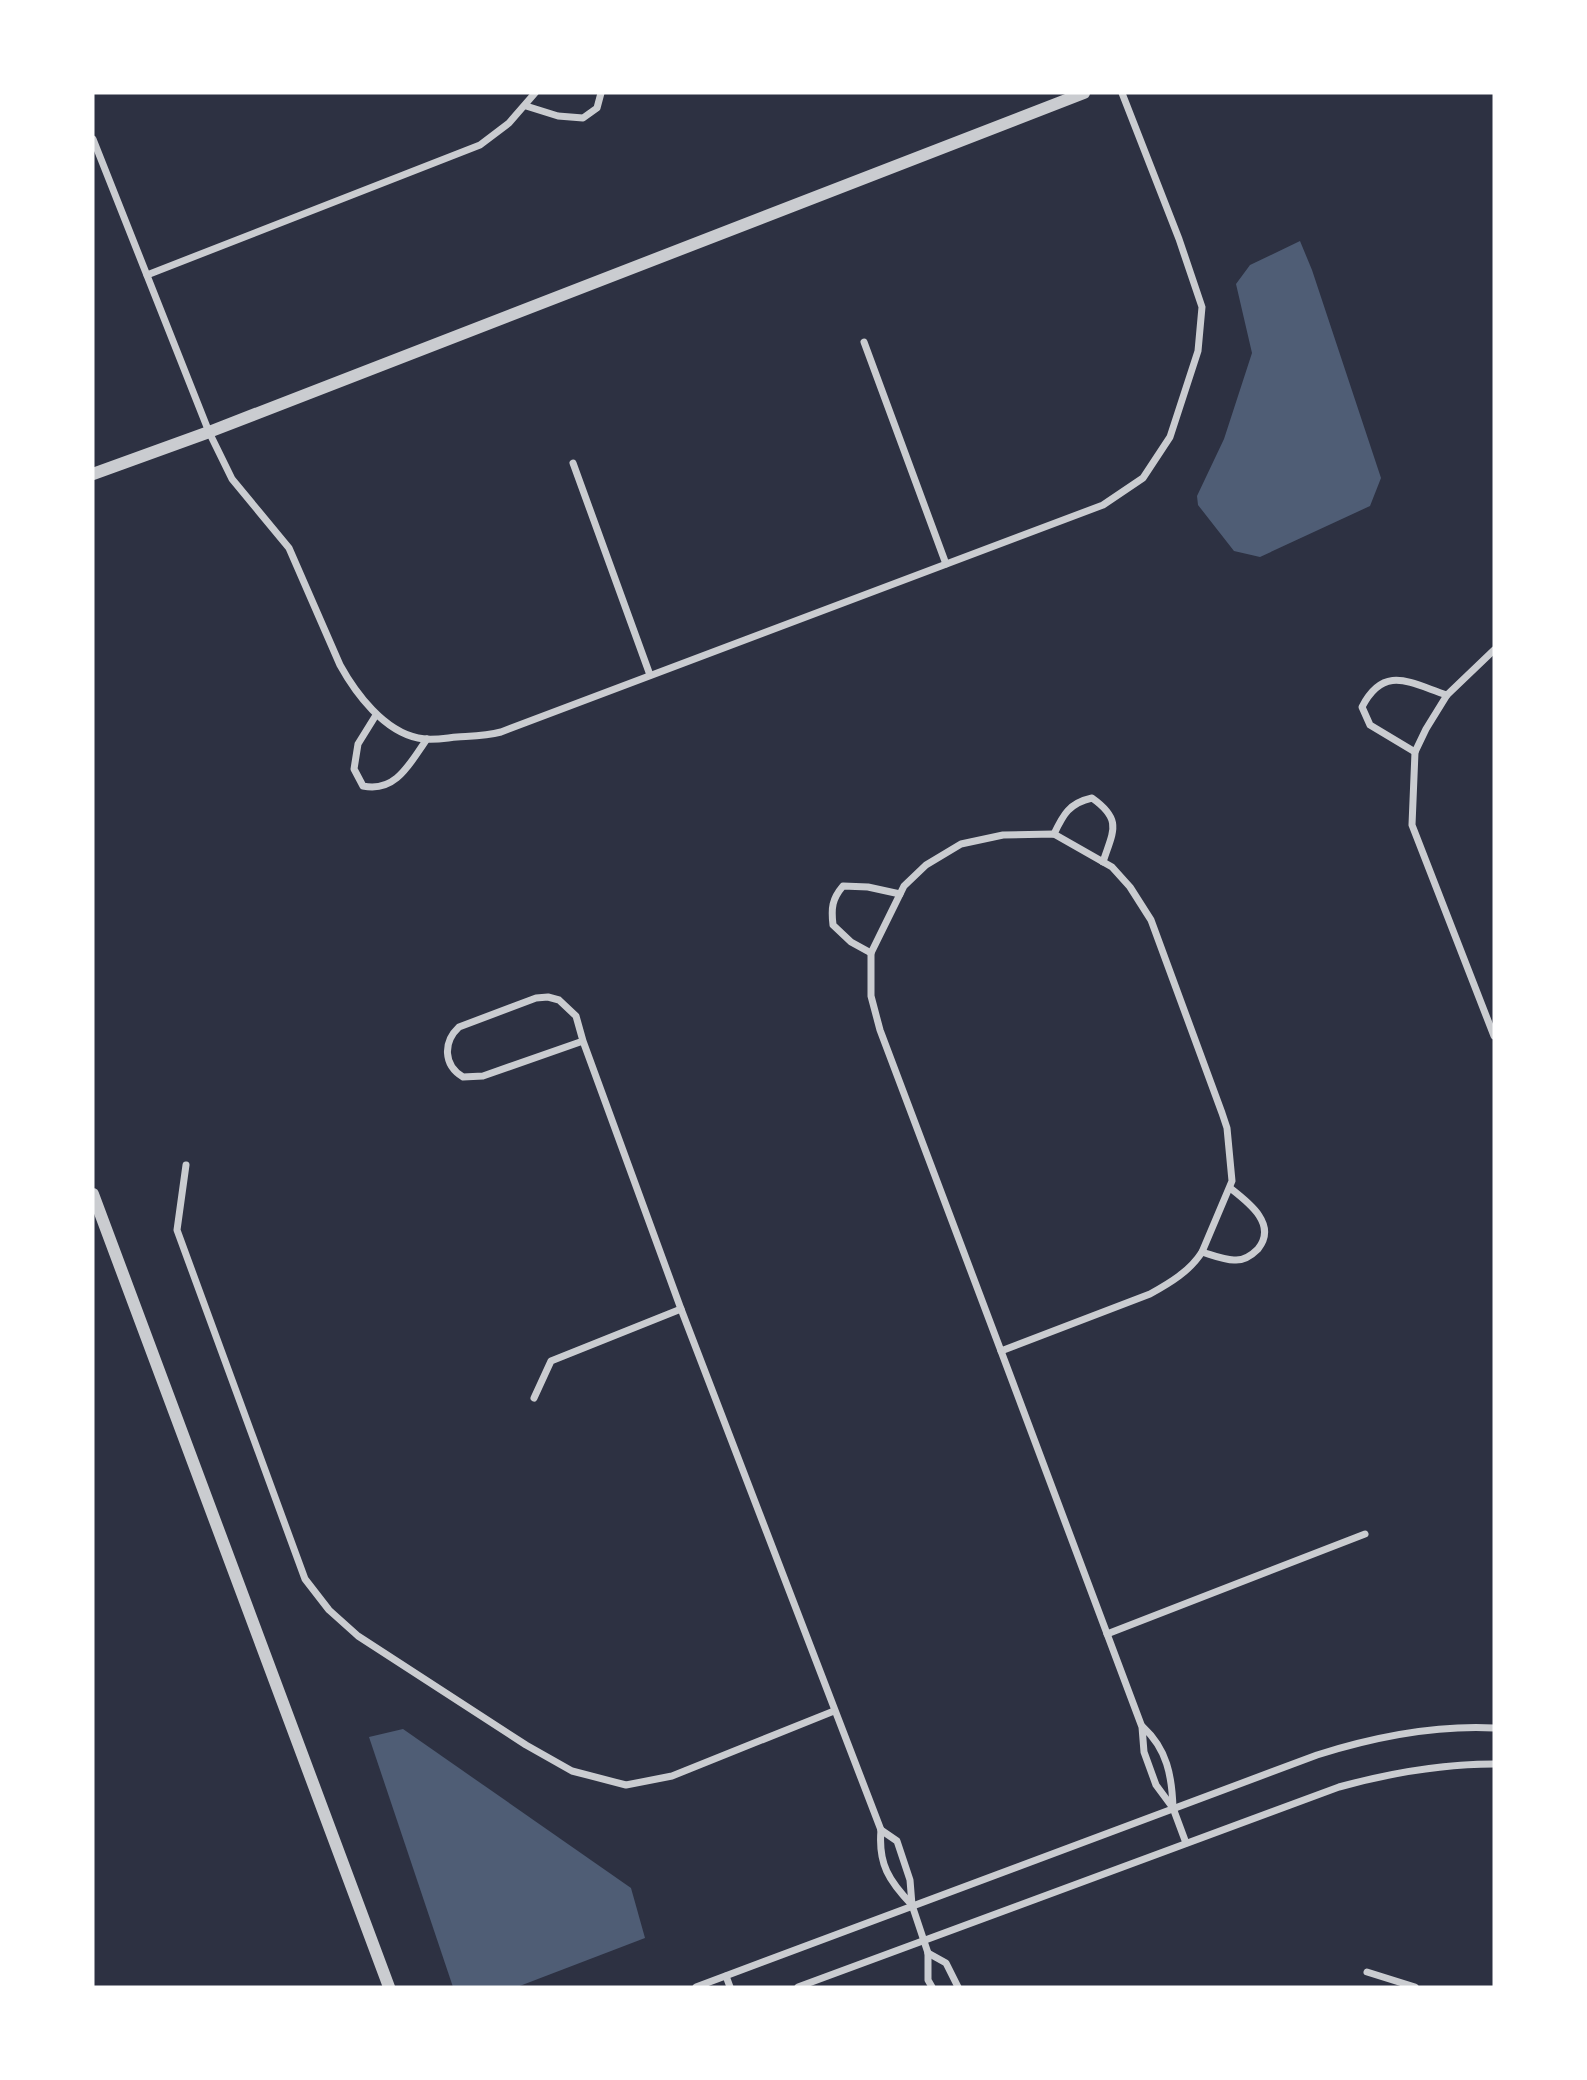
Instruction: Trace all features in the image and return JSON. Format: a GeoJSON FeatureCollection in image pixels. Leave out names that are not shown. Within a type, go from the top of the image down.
{"type":"FeatureCollection","features":[{"type":"Feature","properties":{"kind":"street"},"geometry":{"type":"LineString","coordinates":[[147,275],[480,145],[509,123],[535,93]]}},
{"type":"Feature","properties":{"kind":"street"},"geometry":{"type":"LineString","coordinates":[[526,106],[558,116],[583,118],[597,108],[601,93]]}},
{"type":"Feature","properties":{"kind":"street"},"geometry":{"type":"LineString","coordinates":[[93,474],[209,432],[1084,93]]}},
{"type":"Feature","properties":{"kind":"street"},"geometry":{"type":"LineString","coordinates":[[93,139],[209,432],[232,479],[289,548],[350,684],[376,715],[407,734],[427,739],[486,736],[501,732],[1103,505],[1143,478],[1170,436],[1198,351],[1202,307],[1179,239],[1122,93]]}},
{"type":"Feature","properties":{"kind":"street"},"geometry":{"type":"LineString","coordinates":[[864,342],[946,564]]}},
{"type":"Feature","properties":{"kind":"street"},"geometry":{"type":"LineString","coordinates":[[572,463],[650,675]]}},
{"type":"Feature","properties":{"kind":"street"},"geometry":{"type":"LineString","coordinates":[[1494,650],[1447,695],[1415,752],[1412,825],[1494,1036]]}},
{"type":"Feature","properties":{"kind":"street"},"geometry":{"type":"LineString","coordinates":[[1415,752],[1370,725],[1362,708],[1371,690],[1387,681],[1405,681],[1447,695]]}},
{"type":"Feature","properties":{"kind":"street"},"geometry":{"type":"LineString","coordinates":[[376,715],[358,744],[354,769],[363,786],[377,789],[387,786],[404,771],[427,739]]}},
{"type":"Feature","properties":{"kind":"street"},"geometry":{"type":"LineString","coordinates":[[1054,835],[1072,804],[1091,798],[1109,813],[1113,821],[1114,833],[1103,862]]}},
{"type":"Feature","properties":{"kind":"street"},"geometry":{"type":"LineString","coordinates":[[1001,1351],[1150,1294],[1172,1282],[1196,1262],[1230,1188],[1227,1128],[1151,920],[1130,887],[1112,867],[1054,835],[1003,835],[961,844],[926,865],[904,886],[872,953],[871,996],[880,1030],[1142,1727],[1144,1752],[1156,1786],[1173,1808],[1186,1843]]}},
{"type":"Feature","properties":{"kind":"street"},"geometry":{"type":"LineString","coordinates":[[872,953],[851,942],[833,925],[831,906],[835,895],[843,886],[869,887],[900,894]]}},
{"type":"Feature","properties":{"kind":"street"},"geometry":{"type":"LineString","coordinates":[[583,1041],[483,1076],[463,1077],[450,1066],[446,1045],[459,1027],[536,998],[559,1000],[576,1016],[681,1309],[881,1830],[879,1850],[890,1882],[912,1905]]}},
{"type":"Feature","properties":{"kind":"street"},"geometry":{"type":"LineString","coordinates":[[186,1165],[177,1230],[305,1579],[329,1610],[358,1636],[526,1745],[572,1771],[626,1785],[672,1776],[834,1711]]}},
{"type":"Feature","properties":{"kind":"street"},"geometry":{"type":"LineString","coordinates":[[1202,1252],[1235,1261],[1252,1256],[1262,1244],[1265,1228],[1260,1217],[1250,1204],[1230,1188]]}},
{"type":"Feature","properties":{"kind":"street"},"geometry":{"type":"LineString","coordinates":[[93,1194],[388,1987]]}},
{"type":"Feature","properties":{"kind":"street"},"geometry":{"type":"LineString","coordinates":[[534,1398],[551,1361],[681,1309]]}},
{"type":"Feature","properties":{"kind":"street"},"geometry":{"type":"LineString","coordinates":[[1107,1633],[1365,1534]]}},
{"type":"Feature","properties":{"kind":"street"},"geometry":{"type":"LineString","coordinates":[[1142,1727],[1157,1740],[1172,1780],[1173,1808]]}},
{"type":"Feature","properties":{"kind":"street"},"geometry":{"type":"LineString","coordinates":[[696,1987],[1345,1746],[1409,1733],[1494,1728]]}},
{"type":"Feature","properties":{"kind":"street"},"geometry":{"type":"LineString","coordinates":[[799,1987],[1314,1795],[1366,1780],[1436,1767],[1494,1764]]}},
{"type":"Feature","properties":{"kind":"street"},"geometry":{"type":"LineString","coordinates":[[881,1830],[897,1842],[910,1880],[912,1905],[925,1940],[928,1980],[932,1987]]}},
{"type":"Feature","properties":{"kind":"street"},"geometry":{"type":"LineString","coordinates":[[928,1953],[946,1963],[958,1987]]}},
{"type":"Feature","properties":{"kind":"street"},"geometry":{"type":"LineString","coordinates":[[1367,1972],[1415,1987]]}},
{"type":"Feature","properties":{"kind":"street"},"geometry":{"type":"LineString","coordinates":[[726,1976],[730,1987]]}},
{"type":"Feature","properties":{"kind":"water"},"geometry":{"type":"Polygon","coordinates":[[[1300,241],[1381,478],[1370,506],[1260,557],[1234,551],[1198,505],[1197,496],[1224,439],[1252,353],[1236,284],[1250,265],[1300,241]]]}},
{"type":"Feature","properties":{"kind":"water"},"geometry":{"type":"Polygon","coordinates":[[[403,1729],[631,1888],[645,1938],[517,1987],[453,1987],[369,1737],[403,1729]]]}}]}
